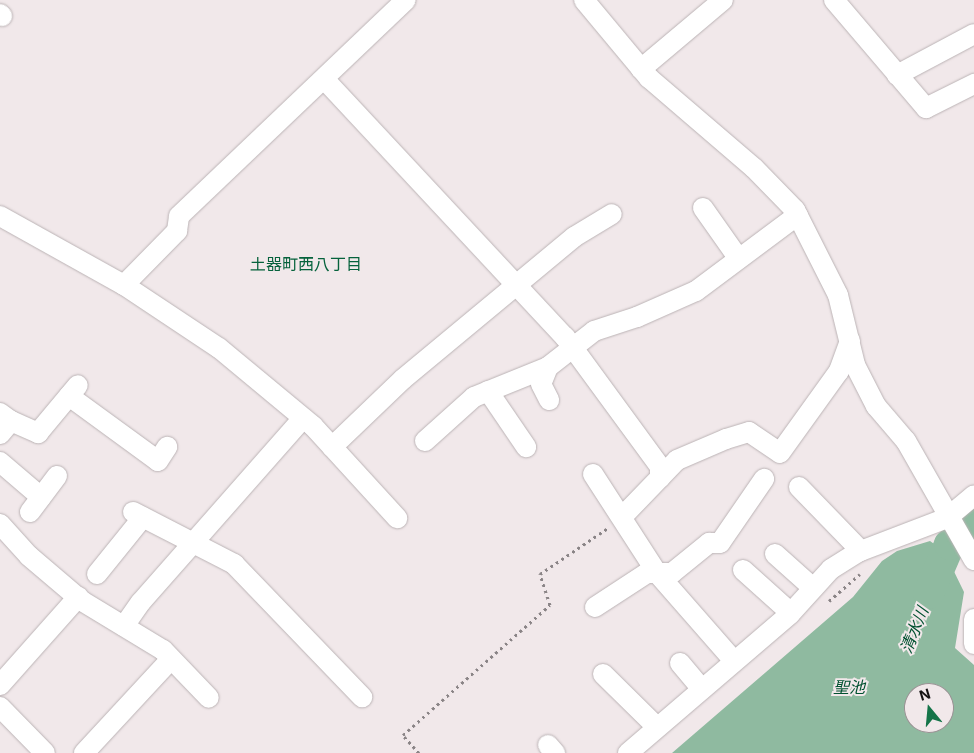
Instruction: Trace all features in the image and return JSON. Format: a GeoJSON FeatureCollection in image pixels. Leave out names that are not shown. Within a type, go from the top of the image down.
{"type":"FeatureCollection","features":[{"type":"Feature","properties":{"kind":"street"},"geometry":{"type":"LineString","coordinates":[[124,285],[178,231],[179,216],[325,80],[406,0]]}},
{"type":"Feature","properties":{"kind":"street"},"geometry":{"type":"LineString","coordinates":[[584,0],[640,68],[782,195],[798,215],[838,295],[851,339],[855,365],[876,406],[906,441],[949,520],[973,558]]}},
{"type":"Feature","properties":{"kind":"street"},"geometry":{"type":"LineString","coordinates":[[640,68],[723,0]]}},
{"type":"Feature","properties":{"kind":"street"},"geometry":{"type":"LineString","coordinates":[[834,0],[926,108],[974,84]]}},
{"type":"Feature","properties":{"kind":"street"},"geometry":{"type":"LineString","coordinates":[[897,74],[974,34]]}},
{"type":"Feature","properties":{"kind":"street"},"geometry":{"type":"LineString","coordinates":[[325,80],[517,285],[571,346],[660,467],[660,478]]}},
{"type":"Feature","properties":{"kind":"street"},"geometry":{"type":"LineString","coordinates":[[702,208],[739,259]]}},
{"type":"Feature","properties":{"kind":"street"},"geometry":{"type":"LineString","coordinates":[[332,447],[404,389],[585,223],[612,214]]}},
{"type":"Feature","properties":{"kind":"street"},"geometry":{"type":"LineString","coordinates":[[425,441],[474,397],[548,366],[571,346],[594,331],[638,317],[696,291],[798,215]]}},
{"type":"Feature","properties":{"kind":"street"},"geometry":{"type":"LineString","coordinates":[[0,216],[124,285],[219,348],[303,418],[396,518]]}},
{"type":"Feature","properties":{"kind":"street"},"geometry":{"type":"LineString","coordinates":[[622,517],[677,460],[749,432],[780,453],[839,371],[851,339]]}},
{"type":"Feature","properties":{"kind":"street"},"geometry":{"type":"LineString","coordinates":[[548,366],[541,384],[549,400]]}},
{"type":"Feature","properties":{"kind":"street"},"geometry":{"type":"LineString","coordinates":[[4,423],[38,433],[73,390],[158,461],[167,447]]}},
{"type":"Feature","properties":{"kind":"street"},"geometry":{"type":"LineString","coordinates":[[488,391],[526,447]]}},
{"type":"Feature","properties":{"kind":"street"},"geometry":{"type":"LineString","coordinates":[[124,626],[193,543],[303,418]]}},
{"type":"Feature","properties":{"kind":"street"},"geometry":{"type":"LineString","coordinates":[[0,462],[35,505],[57,476]]}},
{"type":"Feature","properties":{"kind":"street"},"geometry":{"type":"LineString","coordinates":[[593,474],[657,573],[734,662]]}},
{"type":"Feature","properties":{"kind":"street"},"geometry":{"type":"LineString","coordinates":[[596,607],[647,573],[672,573],[708,543],[720,543],[764,479]]}},
{"type":"Feature","properties":{"kind":"street"},"geometry":{"type":"LineString","coordinates":[[799,487],[862,551]]}},
{"type":"Feature","properties":{"kind":"street"},"geometry":{"type":"LineString","coordinates":[[628,753],[791,612],[830,569],[862,551],[949,520],[974,495]]}},
{"type":"Feature","properties":{"kind":"street"},"geometry":{"type":"LineString","coordinates":[[96,574],[138,514],[234,564],[274,594],[362,697]]}},
{"type":"Feature","properties":{"kind":"street"},"geometry":{"type":"LineString","coordinates":[[4,537],[78,597],[171,659],[210,698]]}},
{"type":"Feature","properties":{"kind":"street"},"geometry":{"type":"LineString","coordinates":[[776,554],[813,588]]}},
{"type":"Feature","properties":{"kind":"street"},"geometry":{"type":"LineString","coordinates":[[743,570],[791,612]]}},
{"type":"Feature","properties":{"kind":"street"},"geometry":{"type":"LineString","coordinates":[[0,685],[78,597]]}},
{"type":"Feature","properties":{"kind":"street"},"geometry":{"type":"LineString","coordinates":[[974,619],[974,644]]}},
{"type":"Feature","properties":{"kind":"street"},"geometry":{"type":"LineString","coordinates":[[84,753],[171,659]]}},
{"type":"Feature","properties":{"kind":"street"},"geometry":{"type":"LineString","coordinates":[[680,663],[702,689]]}},
{"type":"Feature","properties":{"kind":"street"},"geometry":{"type":"LineString","coordinates":[[603,674],[657,727]]}},
{"type":"Feature","properties":{"kind":"street"},"geometry":{"type":"LineString","coordinates":[[0,707],[45,753]]}},
{"type":"Feature","properties":{"kind":"path"},"geometry":{"type":"LineString","coordinates":[[420,753],[404,735],[550,605],[540,574],[622,517]]}},
{"type":"Feature","properties":{"kind":"water","name":"聖池"},"geometry":{"type":"Polygon","coordinates":[[[930,541],[944,551],[964,592],[955,648],[974,665],[974,753],[672,753],[853,597],[882,561],[897,551],[930,541]]]}},
{"type":"Feature","properties":{"kind":"waterway","name":"清水川"},"geometry":{"type":"LineString","coordinates":[[928,593],[949,544],[974,522]]}},
{"type":"Feature","properties":{"kind":"district","name":"土器町西八丁目"},"geometry":{"type":"Point","coordinates":[306,264]}}]}
